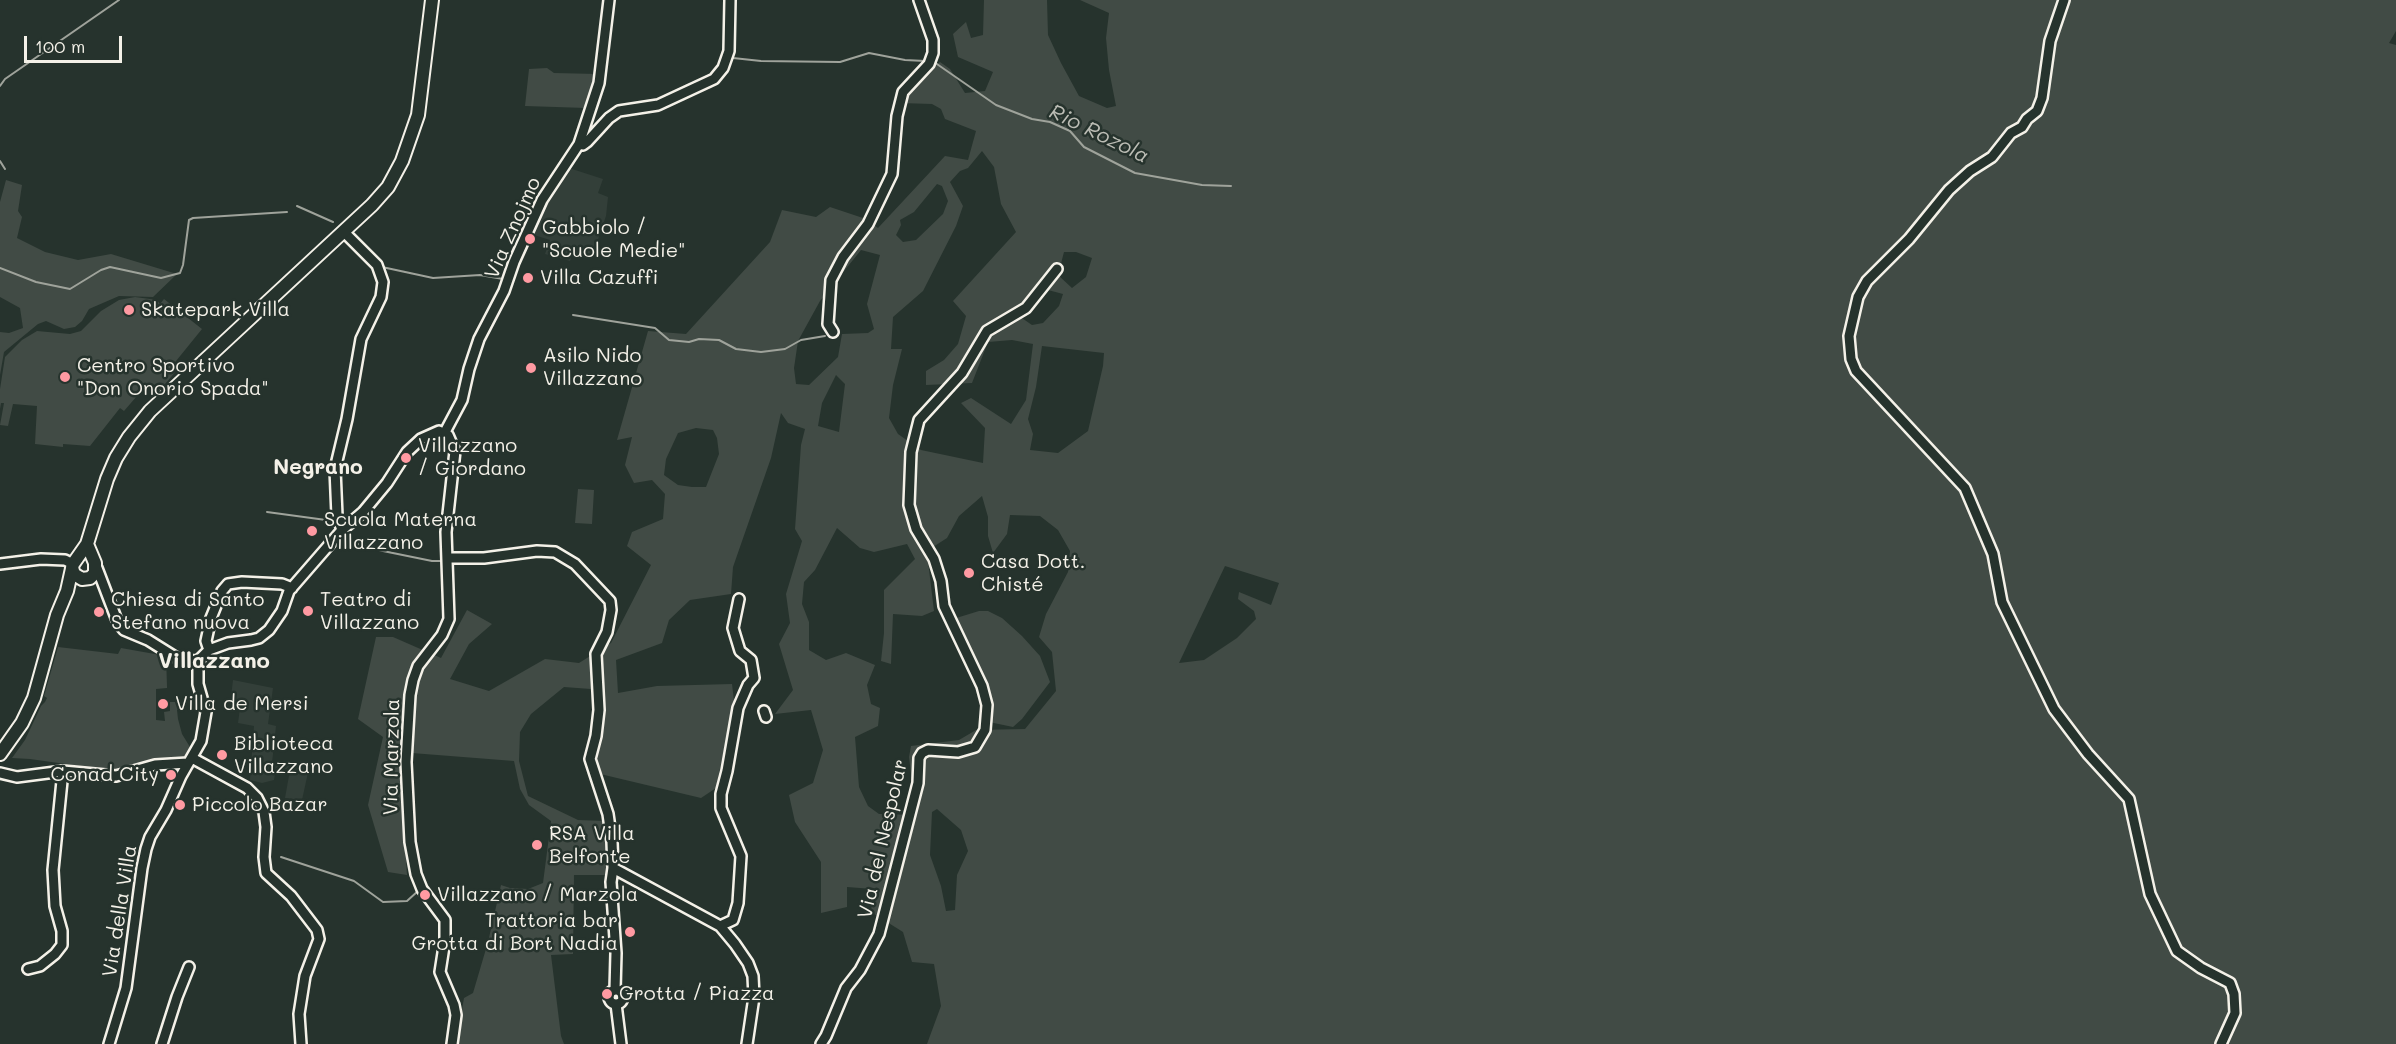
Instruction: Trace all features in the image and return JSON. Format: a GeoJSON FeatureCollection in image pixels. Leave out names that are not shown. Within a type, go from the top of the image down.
{"type":"FeatureCollection","features":[{"type":"Feature","properties":{"kind":"main road"},"geometry":{"type":"LineString","coordinates":[[0,754],[22,723],[34,698],[74,563],[87,544],[111,468],[121,448],[141,420],[372,206],[388,187],[411,141],[418,115],[432,0]]}},
{"type":"Feature","properties":{"kind":"main road"},"geometry":{"type":"LineString","coordinates":[[87,544],[90,571]]}},
{"type":"Feature","properties":{"kind":"main road"},"geometry":{"type":"LineString","coordinates":[[74,563],[87,556],[90,571]]}},
{"type":"Feature","properties":{"kind":"main road"},"geometry":{"type":"LineString","coordinates":[[74,563],[74,574],[90,571]]}},
{"type":"Feature","properties":{"kind":"main road"},"geometry":{"type":"LineString","coordinates":[[67,591],[90,571]]}},
{"type":"Feature","properties":{"kind":"street","name":"Via Znojmo"},"geometry":{"type":"LineString","coordinates":[[446,434],[462,400],[479,339],[504,291],[514,262],[542,200],[579,144],[599,83],[609,0]]}},
{"type":"Feature","properties":{"kind":"street"},"geometry":{"type":"LineString","coordinates":[[579,144],[583,145],[587,142],[609,118],[619,111],[658,105],[714,79],[723,68],[729,51],[730,0]]}},
{"type":"Feature","properties":{"kind":"street"},"geometry":{"type":"LineString","coordinates":[[833,332],[828,324],[831,280],[843,257],[868,224],[892,174],[897,116],[903,92],[929,64],[933,53],[933,40],[919,0]]}},
{"type":"Feature","properties":{"kind":"street"},"geometry":{"type":"LineString","coordinates":[[2064,0],[2050,41],[2042,98],[2037,111],[2027,119],[2022,127],[2011,133],[1992,157],[1970,171],[1949,190],[1909,239],[1867,281],[1858,297],[1849,336],[1851,359],[1861,376],[1965,488],[1993,554],[2002,602],[2054,709],[2088,754],[2129,799],[2138,830],[2150,894],[2176,951],[2201,968],[2230,983],[2234,994],[2235,1012],[2221,1044]]}},
{"type":"Feature","properties":{"kind":"street"},"geometry":{"type":"LineString","coordinates":[[342,530],[337,516],[335,469],[347,419],[361,339],[379,303],[383,282],[377,265],[344,232]]}},
{"type":"Feature","properties":{"kind":"street","name":"Via del Nespolar"},"geometry":{"type":"LineString","coordinates":[[820,1044],[826,1036],[846,988],[860,970],[879,934],[918,783],[919,758],[928,750],[958,752],[975,747],[985,730],[987,705],[982,686],[948,616],[934,559],[916,529],[909,505],[911,452],[919,420],[962,373],[987,331],[1026,308],[1057,269]]}},
{"type":"Feature","properties":{"kind":"street"},"geometry":{"type":"LineString","coordinates":[[90,571],[103,586],[118,623],[124,630],[148,640],[180,660],[198,661],[209,650],[251,640],[264,634],[282,611],[292,588],[342,530],[363,512],[412,447],[432,433],[446,434]]}},
{"type":"Feature","properties":{"kind":"street","name":"Via Marzola"},"geometry":{"type":"LineString","coordinates":[[446,434],[453,444],[455,462],[447,519],[449,619],[442,635],[418,666],[413,680],[406,762],[410,842],[416,874],[422,889],[445,920],[446,940],[440,972],[456,1015],[452,1044]]}},
{"type":"Feature","properties":{"kind":"street"},"geometry":{"type":"LineString","coordinates":[[448,558],[495,557],[537,551],[555,552],[575,564],[610,602],[612,610],[607,632],[596,654],[595,669],[599,710],[590,759],[608,814],[613,868],[611,882],[616,953],[615,990],[621,992],[623,997],[621,1002],[616,1004],[621,1044]]}},
{"type":"Feature","properties":{"kind":"street"},"geometry":{"type":"LineString","coordinates":[[0,564],[41,559],[74,563]]}},
{"type":"Feature","properties":{"kind":"street"},"geometry":{"type":"LineString","coordinates":[[209,650],[206,640],[211,618],[222,591],[228,584],[242,582],[282,584],[292,588]]}},
{"type":"Feature","properties":{"kind":"street"},"geometry":{"type":"LineString","coordinates":[[720,926],[733,920],[738,903],[741,856],[721,808],[720,794],[727,771],[738,708],[748,685],[754,678],[751,660],[740,651],[733,628],[739,599]]}},
{"type":"Feature","properties":{"kind":"street","name":"Via della Villa"},"geometry":{"type":"LineString","coordinates":[[109,1044],[126,988],[146,849],[201,741],[206,722],[206,712],[198,687],[198,661]]}},
{"type":"Feature","properties":{"kind":"street"},"geometry":{"type":"LineString","coordinates":[[0,773],[17,777],[63,771],[116,776],[155,765],[190,761],[247,788],[257,798],[264,812],[266,873],[291,896],[317,930],[319,939],[305,976],[299,1014],[301,1044]]}},
{"type":"Feature","properties":{"kind":"street"},"geometry":{"type":"LineString","coordinates":[[28,969],[40,966],[56,954],[62,945],[62,931],[55,906],[53,870],[63,771]]}},
{"type":"Feature","properties":{"kind":"street"},"geometry":{"type":"LineString","coordinates":[[613,868],[720,926],[748,963],[753,976],[754,997],[747,1044]]}},
{"type":"Feature","properties":{"kind":"street"},"geometry":{"type":"LineString","coordinates":[[162,1044],[189,967]]}},
{"type":"Feature","properties":{"kind":"shaded area"},"geometry":{"type":"Polygon","coordinates":[[[984,0],[1047,0],[1048,35],[1079,96],[1107,108],[1116,106],[1106,38],[1109,13],[1080,0],[2396,0],[2396,31],[2389,43],[2396,45],[2396,1044],[927,1044],[941,1006],[934,964],[912,962],[903,932],[871,912],[873,889],[847,887],[847,907],[821,913],[821,862],[795,822],[789,795],[813,783],[823,750],[811,710],[775,714],[793,690],[779,644],[790,623],[786,594],[802,541],[795,529],[801,445],[805,429],[788,423],[781,413],[771,458],[733,567],[731,594],[690,600],[669,620],[662,643],[616,660],[618,693],[657,686],[732,684],[734,701],[716,788],[701,798],[596,773],[604,690],[564,687],[531,714],[520,732],[519,761],[528,796],[578,820],[605,821],[607,875],[574,875],[573,954],[551,955],[561,1036],[564,1044],[451,1044],[460,1021],[464,998],[473,993],[501,885],[528,889],[543,883],[551,821],[529,805],[520,789],[514,761],[399,752],[407,875],[388,872],[368,805],[383,737],[358,719],[376,637],[393,637],[441,658],[467,610],[492,624],[469,644],[450,679],[489,691],[545,659],[579,663],[611,643],[651,565],[627,546],[632,532],[663,519],[665,494],[652,480],[634,483],[625,465],[632,437],[617,440],[648,331],[686,334],[770,242],[782,210],[816,217],[830,207],[863,218],[878,228],[945,156],[968,160],[976,131],[945,119],[941,109],[932,104],[900,103],[903,91],[940,62],[950,69],[965,93],[985,91],[993,72],[958,57],[953,34],[966,22],[971,38],[983,35],[984,0]],[[982,151],[968,168],[960,171],[950,182],[963,206],[956,226],[923,291],[893,317],[891,349],[902,349],[893,385],[889,418],[898,434],[921,450],[983,463],[985,428],[961,403],[971,398],[1011,424],[1026,400],[1033,344],[1012,340],[988,342],[972,383],[926,385],[926,371],[944,360],[958,344],[966,316],[953,301],[1016,232],[1001,204],[994,167],[982,151]],[[937,184],[914,212],[900,220],[901,225],[896,235],[903,242],[916,240],[943,214],[948,201],[942,186],[937,184]],[[861,250],[820,301],[798,341],[794,368],[796,384],[809,385],[838,357],[842,334],[868,333],[874,329],[867,304],[880,255],[861,250]],[[1064,252],[1058,275],[1072,288],[1086,277],[1092,258],[1076,252],[1064,252]],[[1048,290],[1029,293],[1016,314],[1032,325],[1043,323],[1059,306],[1063,294],[1048,290]],[[1042,346],[1036,387],[1028,419],[1033,434],[1030,450],[1058,453],[1088,431],[1104,353],[1042,346]],[[836,375],[822,403],[818,426],[839,432],[845,384],[836,375]],[[696,428],[678,433],[666,459],[664,475],[678,485],[706,487],[719,454],[717,438],[713,430],[696,428]],[[982,496],[959,516],[947,538],[933,547],[928,561],[934,611],[922,616],[893,614],[891,664],[881,661],[884,633],[884,590],[915,559],[907,544],[874,552],[860,548],[837,528],[815,570],[804,582],[802,604],[809,622],[809,650],[826,660],[846,653],[875,665],[867,685],[871,704],[880,708],[878,726],[855,737],[859,787],[868,806],[879,814],[916,815],[909,757],[911,746],[959,740],[976,730],[1025,729],[1056,691],[1052,652],[1039,637],[1046,614],[1068,572],[1070,551],[1058,530],[1040,516],[1010,515],[1007,534],[993,553],[988,536],[988,517],[982,496]],[[1225,566],[1179,663],[1204,660],[1237,638],[1256,619],[1254,611],[1238,599],[1239,592],[1271,605],[1279,583],[1225,566]],[[937,809],[932,812],[930,855],[941,886],[946,911],[955,910],[957,875],[968,851],[961,830],[937,809]]]}},
{"type":"Feature","properties":{"kind":"shaded area"},"geometry":{"type":"Polygon","coordinates":[[[547,68],[554,73],[597,74],[586,108],[525,106],[529,69],[547,68]]]}},
{"type":"Feature","properties":{"kind":"shaded area"},"geometry":{"type":"Polygon","coordinates":[[[569,168],[603,179],[598,193],[608,197],[606,216],[592,257],[574,251],[570,261],[545,254],[550,240],[534,235],[549,197],[569,168]]]}},
{"type":"Feature","properties":{"kind":"shaded area"},"geometry":{"type":"Polygon","coordinates":[[[6,180],[22,185],[18,211],[22,217],[17,238],[45,252],[78,260],[111,254],[177,274],[153,297],[119,296],[89,309],[82,321],[75,327],[64,329],[46,321],[38,324],[4,352],[0,375],[0,332],[9,333],[23,328],[20,308],[0,297],[0,202],[6,180]]]}},
{"type":"Feature","properties":{"kind":"shaded area","name":"Centro Sportivo \"Don Onorio Spada\""},"geometry":{"type":"Polygon","coordinates":[[[135,297],[157,300],[160,304],[164,299],[202,329],[172,366],[177,370],[154,397],[143,389],[124,411],[120,408],[90,446],[63,444],[63,447],[35,444],[37,406],[13,404],[8,426],[0,425],[4,403],[1,403],[0,409],[0,389],[5,357],[22,340],[37,331],[70,334],[81,331],[101,311],[119,300],[135,297]]]}},
{"type":"Feature","properties":{"kind":"shaded area"},"geometry":{"type":"Polygon","coordinates":[[[578,489],[594,490],[592,524],[575,523],[578,489]]]}},
{"type":"Feature","properties":{"kind":"shaded area"},"geometry":{"type":"Polygon","coordinates":[[[979,611],[988,611],[1002,618],[1022,636],[1040,656],[1050,682],[1022,719],[1013,727],[989,722],[990,712],[953,619],[979,611]]]}},
{"type":"Feature","properties":{"kind":"shaded area"},"geometry":{"type":"Polygon","coordinates":[[[58,647],[118,654],[121,648],[166,656],[167,688],[156,689],[156,720],[165,721],[164,712],[170,711],[170,702],[180,702],[181,709],[177,710],[178,719],[182,734],[190,747],[186,758],[134,770],[108,770],[12,758],[25,740],[47,698],[44,696],[58,647]]]}},
{"type":"Feature","properties":{"kind":"shaded area"},"geometry":{"type":"Polygon","coordinates":[[[233,680],[273,688],[268,724],[276,726],[272,763],[309,768],[302,800],[285,798],[290,770],[276,768],[274,780],[262,783],[250,780],[254,726],[238,723],[240,708],[230,705],[233,680]]]}},
{"type":"Feature","properties":{"kind":"waterway"},"geometry":{"type":"LineString","coordinates":[[0,86],[5,79],[119,0]]}},
{"type":"Feature","properties":{"kind":"waterway","name":"Rio Rozola"},"geometry":{"type":"LineString","coordinates":[[733,58],[761,61],[840,62],[869,53],[905,60],[925,61]]}},
{"type":"Feature","properties":{"kind":"waterway","name":"Rio Rozola"},"geometry":{"type":"LineString","coordinates":[[934,62],[996,105],[1032,119],[1050,122],[1070,131],[1084,147],[1135,173],[1202,185],[1231,186]]}},
{"type":"Feature","properties":{"kind":"waterway"},"geometry":{"type":"LineString","coordinates":[[0,161],[5,169]]}},
{"type":"Feature","properties":{"kind":"waterway"},"geometry":{"type":"LineString","coordinates":[[297,206],[333,222]]}},
{"type":"Feature","properties":{"kind":"waterway"},"geometry":{"type":"LineString","coordinates":[[0,268],[36,282],[70,289],[110,267],[161,278],[180,273],[189,220],[287,212]]}},
{"type":"Feature","properties":{"kind":"waterway"},"geometry":{"type":"LineString","coordinates":[[382,267],[433,278],[480,275],[503,279]]}},
{"type":"Feature","properties":{"kind":"waterway"},"geometry":{"type":"LineString","coordinates":[[573,315],[655,328],[669,340],[689,342],[699,339],[719,340],[736,349],[761,352],[785,349],[801,340],[825,336]]}},
{"type":"Feature","properties":{"kind":"waterway"},"geometry":{"type":"LineString","coordinates":[[267,512],[326,520]]}},
{"type":"Feature","properties":{"kind":"waterway"},"geometry":{"type":"LineString","coordinates":[[343,536],[360,545],[383,551],[432,561],[443,561]]}},
{"type":"Feature","properties":{"kind":"waterway"},"geometry":{"type":"LineString","coordinates":[[281,857],[354,881],[383,902],[407,901],[418,891]]}},
{"type":"Feature","properties":{"kind":"place","name":"Gabbiolo / \"Scuole Medie\""},"geometry":{"type":"Point","coordinates":[530,239]}},
{"type":"Feature","properties":{"kind":"place","name":"Villa Cazuffi"},"geometry":{"type":"Point","coordinates":[528,278]}},
{"type":"Feature","properties":{"kind":"place","name":"Skatepark Villa"},"geometry":{"type":"Point","coordinates":[129,310]}},
{"type":"Feature","properties":{"kind":"place","name":"Asilo Nido Villazzano"},"geometry":{"type":"Point","coordinates":[531,368]}},
{"type":"Feature","properties":{"kind":"place","name":"Centro Sportivo \"Don Onorio Spada\""},"geometry":{"type":"Point","coordinates":[65,377]}},
{"type":"Feature","properties":{"kind":"place","name":"Villazzano / Giordano"},"geometry":{"type":"Point","coordinates":[406,458]}},
{"type":"Feature","properties":{"kind":"place","name":"Scuola Materna Villazzano"},"geometry":{"type":"Point","coordinates":[312,531]}},
{"type":"Feature","properties":{"kind":"place","name":"Casa Dott. Chisté"},"geometry":{"type":"Point","coordinates":[969,573]}},
{"type":"Feature","properties":{"kind":"place","name":"Teatro di Villazzano"},"geometry":{"type":"Point","coordinates":[308,611]}},
{"type":"Feature","properties":{"kind":"place","name":"Chiesa di Santo Stefano nuova"},"geometry":{"type":"Point","coordinates":[99,612]}},
{"type":"Feature","properties":{"kind":"place","name":"Villa de Mersi"},"geometry":{"type":"Point","coordinates":[163,704]}},
{"type":"Feature","properties":{"kind":"place","name":"Biblioteca Villazzano"},"geometry":{"type":"Point","coordinates":[222,755]}},
{"type":"Feature","properties":{"kind":"place","name":"Conad City"},"geometry":{"type":"Point","coordinates":[171,775]}},
{"type":"Feature","properties":{"kind":"place","name":"Piccolo Bazar"},"geometry":{"type":"Point","coordinates":[180,805]}},
{"type":"Feature","properties":{"kind":"place","name":"RSA Villa Belfonte"},"geometry":{"type":"Point","coordinates":[537,845]}},
{"type":"Feature","properties":{"kind":"place","name":"Villazzano / Marzola"},"geometry":{"type":"Point","coordinates":[425,895]}},
{"type":"Feature","properties":{"kind":"place","name":"Trattoria bar Grotta di Bort Nadia"},"geometry":{"type":"Point","coordinates":[630,932]}},
{"type":"Feature","properties":{"kind":"place","name":"Grotta / Piazza"},"geometry":{"type":"Point","coordinates":[607,994]}},
{"type":"Feature","properties":{"kind":"district","name":"Negrano"},"geometry":{"type":"Point","coordinates":[318,468]}},
{"type":"Feature","properties":{"kind":"district","name":"Villazzano"},"geometry":{"type":"Point","coordinates":[214,661]}}]}
